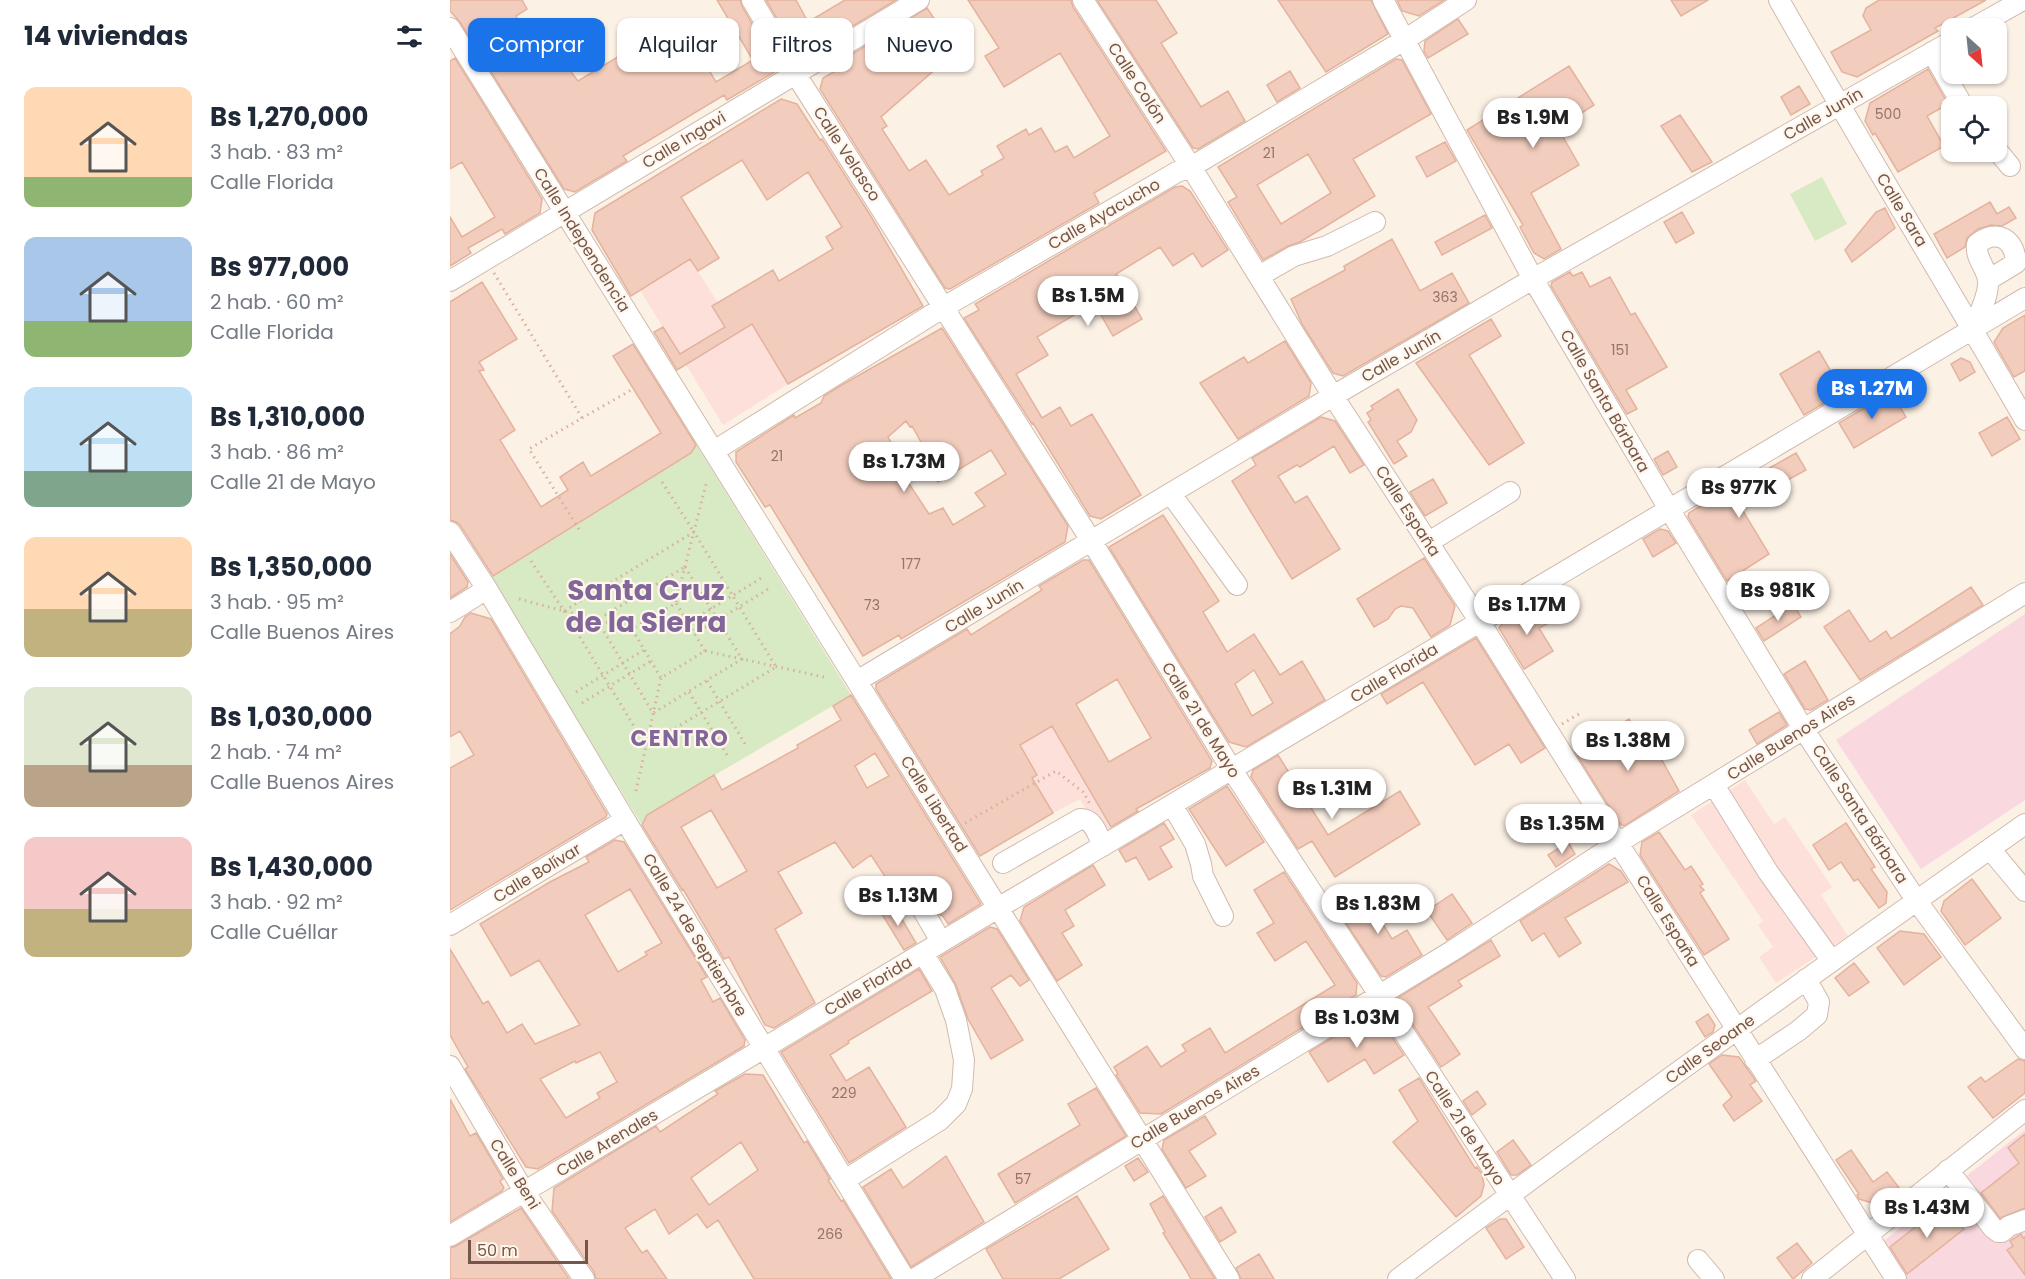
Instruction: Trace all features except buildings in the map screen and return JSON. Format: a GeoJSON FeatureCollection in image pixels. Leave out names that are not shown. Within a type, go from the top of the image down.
{"type":"FeatureCollection","features":[{"type":"Feature","properties":{"kind":"street","name":"Calle Velasco"},"geometry":{"type":"LineString","coordinates":[[752,0],[795,73],[944,306]]}},
{"type":"Feature","properties":{"kind":"street","name":"Calle Ingavi"},"geometry":{"type":"LineString","coordinates":[[450,281],[918,0]]}},
{"type":"Feature","properties":{"kind":"street","name":"Calle Colón"},"geometry":{"type":"LineString","coordinates":[[1083,0],[1191,167]]}},
{"type":"Feature","properties":{"kind":"street","name":"Calle Santa Bárbara"},"geometry":{"type":"LineString","coordinates":[[1383,0],[1533,279],[1669,509],[1804,730],[1916,900],[2025,1049]]}},
{"type":"Feature","properties":{"kind":"street","name":"Calle Ayacucho"},"geometry":{"type":"LineString","coordinates":[[714,451],[944,306],[1177,172],[1191,167],[1406,39],[1466,0]]}},
{"type":"Feature","properties":{"kind":"street","name":"Calle Sara"},"geometry":{"type":"LineString","coordinates":[[1779,0],[2025,420]]}},
{"type":"Feature","properties":{"kind":"street"},"geometry":{"type":"LineString","coordinates":[[1991,18],[2023,0]]}},
{"type":"Feature","properties":{"kind":"street","name":"Calle Independencia"},"geometry":{"type":"LineString","coordinates":[[450,28],[714,451]]}},
{"type":"Feature","properties":{"kind":"street","name":"Calle Junín"},"geometry":{"type":"LineString","coordinates":[[857,681],[1533,279],[1941,47]]}},
{"type":"Feature","properties":{"kind":"street"},"geometry":{"type":"LineString","coordinates":[[1932,52],[1957,96]]}},
{"type":"Feature","properties":{"kind":"street"},"geometry":{"type":"LineString","coordinates":[[2007,162],[2010,166]]}},
{"type":"Feature","properties":{"kind":"street","name":"Calle España"},"geometry":{"type":"LineString","coordinates":[[1191,167],[1333,396],[1429,542],[1755,1060],[1896,1279]]}},
{"type":"Feature","properties":{"kind":"street"},"geometry":{"type":"LineString","coordinates":[[1259,276],[1294,256],[1334,243],[1375,222]]}},
{"type":"Feature","properties":{"kind":"street"},"geometry":{"type":"LineString","coordinates":[[1973,329],[1984,300],[1988,280]]}},
{"type":"Feature","properties":{"kind":"street","name":"Calle Florida"},"geometry":{"type":"LineString","coordinates":[[764,1048],[2025,298]]}},
{"type":"Feature","properties":{"kind":"street","name":"Calle 21 de Mayo"},"geometry":{"type":"LineString","coordinates":[[944,306],[1232,770],[1565,1279]]}},
{"type":"Feature","properties":{"kind":"street","name":"Calle Libertad"},"geometry":{"type":"LineString","coordinates":[[714,451],[1229,1279]]}},
{"type":"Feature","properties":{"kind":"street"},"geometry":{"type":"LineString","coordinates":[[1429,542],[1510,492]]}},
{"type":"Feature","properties":{"kind":"street"},"geometry":{"type":"LineString","coordinates":[[1171,494],[1237,585]]}},
{"type":"Feature","properties":{"kind":"street","name":"Calle 24 de Septiembre"},"geometry":{"type":"LineString","coordinates":[[450,532],[487,589],[905,1279]]}},
{"type":"Feature","properties":{"kind":"street"},"geometry":{"type":"LineString","coordinates":[[450,612],[487,589]]}},
{"type":"Feature","properties":{"kind":"street","name":"Calle Buenos Aires"},"geometry":{"type":"LineString","coordinates":[[914,1279],[1379,995],[1453,953],[1618,843],[2025,593]]}},
{"type":"Feature","properties":{"kind":"street"},"geometry":{"type":"LineString","coordinates":[[1714,785],[1768,873],[1832,960]]}},
{"type":"Feature","properties":{"kind":"street"},"geometry":{"type":"LineString","coordinates":[[1172,805],[1195,844],[1203,876],[1223,916]]}},
{"type":"Feature","properties":{"kind":"street"},"geometry":{"type":"LineString","coordinates":[[1003,863],[1085,818],[1090,821],[1103,846]]}},
{"type":"Feature","properties":{"kind":"street","name":"Calle Bolívar"},"geometry":{"type":"LineString","coordinates":[[450,925],[625,820]]}},
{"type":"Feature","properties":{"kind":"street","name":"Calle Seoane"},"geometry":{"type":"LineString","coordinates":[[1398,1279],[1509,1195],[1832,960],[2025,824]]}},
{"type":"Feature","properties":{"kind":"street"},"geometry":{"type":"LineString","coordinates":[[1990,849],[2025,891]]}},
{"type":"Feature","properties":{"kind":"street"},"geometry":{"type":"LineString","coordinates":[[845,1180],[940,1120],[956,1104],[962,1089],[964,1060],[956,1020],[932,948],[935,931],[914,895]]}},
{"type":"Feature","properties":{"kind":"street"},"geometry":{"type":"LineString","coordinates":[[1755,1060],[1817,1015],[1819,1002],[1806,979]]}},
{"type":"Feature","properties":{"kind":"street","name":"Calle Arenales"},"geometry":{"type":"LineString","coordinates":[[450,1236],[764,1048]]}},
{"type":"Feature","properties":{"kind":"street","name":"Calle Beni"},"geometry":{"type":"LineString","coordinates":[[450,1066],[525,1193],[584,1279]]}},
{"type":"Feature","properties":{"kind":"street"},"geometry":{"type":"LineString","coordinates":[[1812,1279],[2025,1110]]}},
{"type":"Feature","properties":{"kind":"street"},"geometry":{"type":"LineString","coordinates":[[1948,1170],[1998,1232],[2025,1220]]}},
{"type":"Feature","properties":{"kind":"street"},"geometry":{"type":"LineString","coordinates":[[1698,1260],[1714,1279]]}},
{"type":"Feature","properties":{"kind":"path"},"geometry":{"type":"LineString","coordinates":[[486,260],[582,418]]}},
{"type":"Feature","properties":{"kind":"path"},"geometry":{"type":"LineString","coordinates":[[580,531],[529,449],[633,389]]}},
{"type":"Feature","properties":{"kind":"path"},"geometry":{"type":"LineString","coordinates":[[662,483],[776,667]]}},
{"type":"Feature","properties":{"kind":"path"},"geometry":{"type":"LineString","coordinates":[[705,651],[676,603],[706,484]]}},
{"type":"Feature","properties":{"kind":"path"},"geometry":{"type":"LineString","coordinates":[[564,611],[694,532]]}},
{"type":"Feature","properties":{"kind":"path"},"geometry":{"type":"LineString","coordinates":[[531,561],[646,746]]}},
{"type":"Feature","properties":{"kind":"path"},"geometry":{"type":"LineString","coordinates":[[685,567],[742,659]]}},
{"type":"Feature","properties":{"kind":"path"},"geometry":{"type":"LineString","coordinates":[[597,620],[685,567]]}},
{"type":"Feature","properties":{"kind":"path"},"geometry":{"type":"LineString","coordinates":[[688,623],[763,577]]}},
{"type":"Feature","properties":{"kind":"path"},"geometry":{"type":"LineString","coordinates":[[695,634],[770,588]]}},
{"type":"Feature","properties":{"kind":"path"},"geometry":{"type":"LineString","coordinates":[[519,599],[632,629],[676,603]]}},
{"type":"Feature","properties":{"kind":"path"},"geometry":{"type":"LineString","coordinates":[[597,620],[653,713]]}},
{"type":"Feature","properties":{"kind":"path"},"geometry":{"type":"LineString","coordinates":[[632,629],[661,678],[636,791]]}},
{"type":"Feature","properties":{"kind":"path"},"geometry":{"type":"LineString","coordinates":[[576,692],[644,650]]}},
{"type":"Feature","properties":{"kind":"path"},"geometry":{"type":"LineString","coordinates":[[661,678],[705,651],[824,677]]}},
{"type":"Feature","properties":{"kind":"path"},"geometry":{"type":"LineString","coordinates":[[653,713],[742,659]]}},
{"type":"Feature","properties":{"kind":"path"},"geometry":{"type":"LineString","coordinates":[[582,703],[651,661]]}},
{"type":"Feature","properties":{"kind":"path"},"geometry":{"type":"LineString","coordinates":[[646,746],[776,667]]}},
{"type":"Feature","properties":{"kind":"path"},"geometry":{"type":"LineString","coordinates":[[707,681],[747,747]]}},
{"type":"Feature","properties":{"kind":"path"},"geometry":{"type":"LineString","coordinates":[[689,692],[729,758]]}},
{"type":"Feature","properties":{"kind":"path"},"geometry":{"type":"LineString","coordinates":[[961,826],[1056,771]]}},
{"type":"Feature","properties":{"kind":"shaded area"},"geometry":{"type":"Polygon","coordinates":[[[690,259],[718,303],[734,294],[788,384],[723,425],[640,290],[690,259]]]}},
{"type":"Feature","properties":{"kind":"shaded area"},"geometry":{"type":"Polygon","coordinates":[[[2025,614],[2025,800],[1921,869],[1836,740],[2025,614]]]}},
{"type":"Feature","properties":{"kind":"shaded area"},"geometry":{"type":"Polygon","coordinates":[[[1052,726],[1112,831],[1102,837],[1080,799],[1053,813],[1039,790],[966,833],[958,821],[1037,775],[1020,745],[1052,726]]]}},
{"type":"Feature","properties":{"kind":"shaded area"},"geometry":{"type":"Polygon","coordinates":[[[1745,780],[1774,824],[1785,817],[1832,887],[1821,895],[1848,936],[1776,983],[1759,957],[1773,947],[1758,925],[1763,921],[1691,815],[1745,780]]]}},
{"type":"Feature","properties":{"kind":"shaded area"},"geometry":{"type":"Polygon","coordinates":[[[2025,1130],[2025,1279],[1904,1279],[1886,1252],[1885,1240],[2025,1130]]]}},
{"type":"Feature","properties":{"kind":"green space"},"geometry":{"type":"Polygon","coordinates":[[[1822,177],[1847,224],[1815,241],[1790,194],[1822,177]]]}},
{"type":"Feature","properties":{"kind":"green space"},"geometry":{"type":"Polygon","coordinates":[[[696,444],[851,695],[647,815],[642,825],[496,588],[487,579],[691,453],[696,444]]]}},
{"type":"Feature","properties":{"kind":"district","name":"Santa Cruz de la Sierra"},"geometry":{"type":"Point","coordinates":[646,606]}},
{"type":"Feature","properties":{"kind":"district","name":"CENTRO"},"geometry":{"type":"Point","coordinates":[680,738]}}]}
